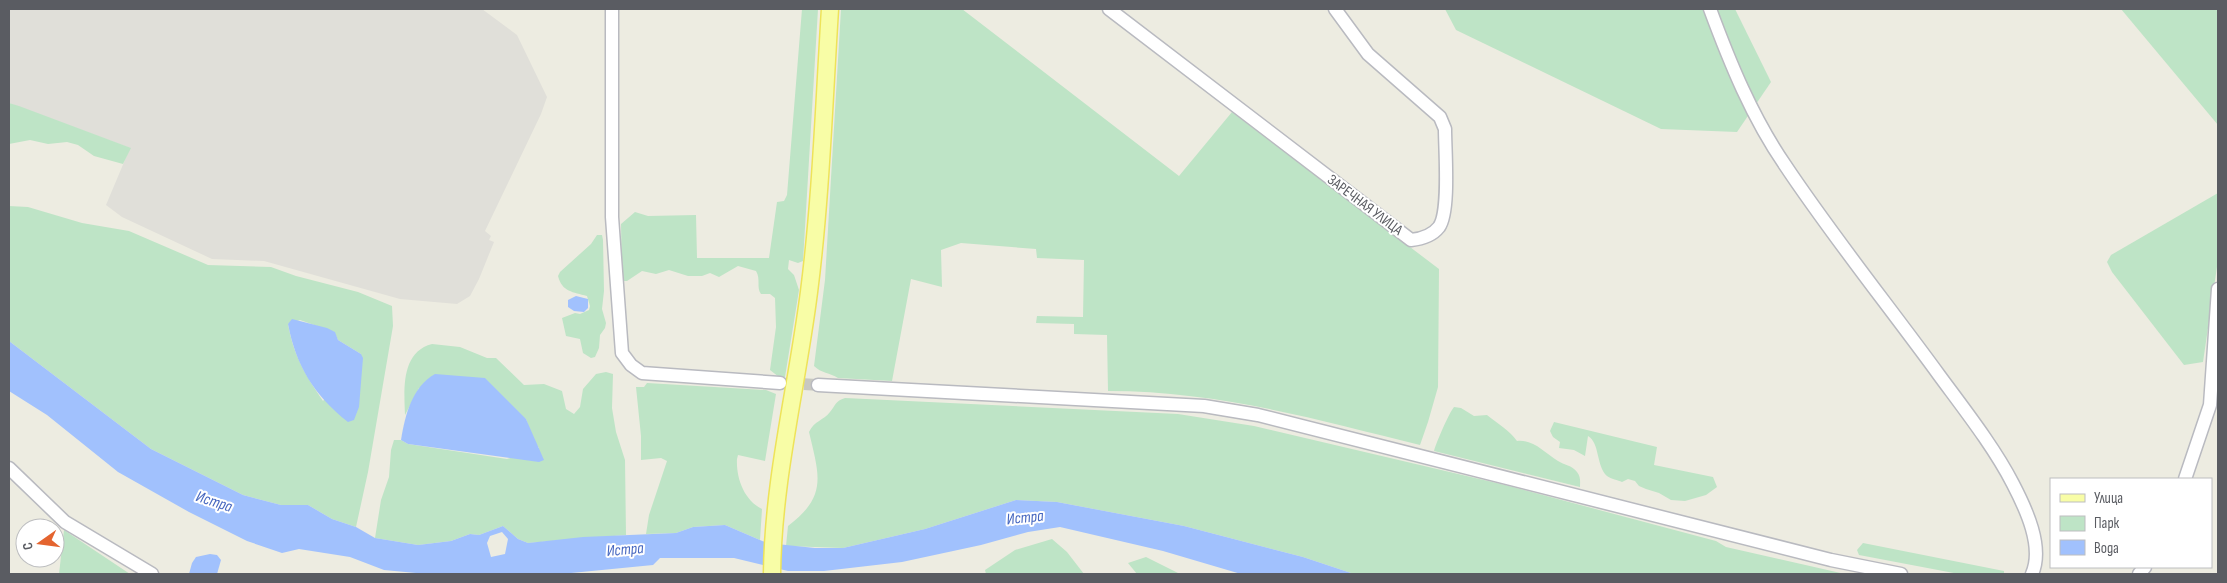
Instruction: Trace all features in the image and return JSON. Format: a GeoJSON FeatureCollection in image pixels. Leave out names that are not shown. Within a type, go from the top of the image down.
{"type":"FeatureCollection","features":[{"type":"Feature","properties":{"kind":"main road"},"geometry":{"type":"LineString","coordinates":[[772,574],[775,507],[809,295],[818,219],[830,9]]}},
{"type":"Feature","properties":{"kind":"street"},"geometry":{"type":"LineString","coordinates":[[612,9],[612,217],[622,353],[631,365],[642,373],[780,383]]}},
{"type":"Feature","properties":{"kind":"street","name":"ЗАРЕЧНАЯ УЛИЦА"},"geometry":{"type":"LineString","coordinates":[[1109,9],[1411,240],[1424,239],[1438,228],[1444,212],[1446,130],[1440,118],[1368,54],[1335,9]]}},
{"type":"Feature","properties":{"kind":"street"},"geometry":{"type":"LineString","coordinates":[[1710,9],[1757,121],[1785,165],[1968,414],[2013,484],[2033,534],[2036,553],[2032,574]]}},
{"type":"Feature","properties":{"kind":"street"},"geometry":{"type":"LineString","coordinates":[[2185,478],[2210,405],[2218,289]]}},
{"type":"Feature","properties":{"kind":"street"},"geometry":{"type":"LineString","coordinates":[[818,385],[1204,406],[1258,415],[1831,560],[1901,574]]}},
{"type":"Feature","properties":{"kind":"street"},"geometry":{"type":"LineString","coordinates":[[9,468],[65,522],[152,574]]}},
{"type":"Feature","properties":{"kind":"shaded area"},"geometry":{"type":"Polygon","coordinates":[[[9,9],[482,9],[517,35],[547,97],[541,114],[485,231],[491,236],[489,240],[494,242],[470,296],[457,304],[400,299],[264,261],[212,259],[122,217],[106,205],[130,148],[9,103],[9,9]]]}},
{"type":"Feature","properties":{"kind":"green space"},"geometry":{"type":"Polygon","coordinates":[[[802,9],[818,9],[803,261],[798,263],[789,260],[788,269],[794,275],[799,290],[785,377],[779,377],[770,370],[776,327],[775,298],[770,294],[761,294],[756,271],[738,266],[719,277],[710,273],[702,276],[688,276],[669,270],[656,274],[642,271],[627,281],[622,281],[621,224],[635,212],[648,216],[696,215],[697,258],[769,258],[777,202],[784,201],[787,195],[802,9]]]}},
{"type":"Feature","properties":{"kind":"green space"},"geometry":{"type":"Polygon","coordinates":[[[841,9],[962,9],[1179,176],[1232,112],[1439,269],[1438,387],[1420,445],[1304,416],[1227,401],[1148,392],[1108,391],[1107,335],[1074,334],[1074,324],[1036,323],[1037,316],[1083,317],[1084,260],[1037,258],[1036,249],[961,243],[941,250],[942,287],[911,279],[892,381],[838,378],[814,366],[825,280],[841,9]]]}},
{"type":"Feature","properties":{"kind":"green space"},"geometry":{"type":"Polygon","coordinates":[[[1445,9],[1735,9],[1771,82],[1737,132],[1661,129],[1456,30],[1445,9]]]}},
{"type":"Feature","properties":{"kind":"green space"},"geometry":{"type":"Polygon","coordinates":[[[2121,9],[2218,9],[2218,125],[2121,9]]]}},
{"type":"Feature","properties":{"kind":"green space"},"geometry":{"type":"Polygon","coordinates":[[[9,103],[131,148],[123,164],[94,156],[78,145],[67,142],[48,144],[30,140],[9,144],[9,103]]]}},
{"type":"Feature","properties":{"kind":"green space"},"geometry":{"type":"Polygon","coordinates":[[[2218,193],[2218,260],[2203,362],[2184,365],[2112,272],[2107,262],[2111,255],[2218,193]]]}},
{"type":"Feature","properties":{"kind":"green space"},"geometry":{"type":"Polygon","coordinates":[[[9,206],[28,207],[82,223],[129,231],[208,265],[271,267],[296,276],[358,292],[392,306],[393,326],[368,472],[356,527],[332,519],[308,505],[281,505],[243,495],[151,449],[9,341],[9,206]],[[300,320],[288,324],[293,346],[301,365],[323,401],[361,354],[338,340],[334,332],[300,320]]]}},
{"type":"Feature","properties":{"kind":"green space"},"geometry":{"type":"Polygon","coordinates":[[[597,235],[602,235],[603,240],[604,291],[602,309],[606,323],[600,335],[599,348],[595,357],[591,358],[583,353],[580,339],[566,336],[562,318],[589,310],[590,306],[587,296],[565,288],[558,276],[591,244],[597,235]]]}},
{"type":"Feature","properties":{"kind":"green space"},"geometry":{"type":"Polygon","coordinates":[[[432,344],[460,347],[487,358],[496,358],[524,385],[544,384],[562,391],[566,409],[574,414],[580,407],[583,389],[596,374],[606,372],[613,374],[612,408],[616,432],[625,460],[626,535],[528,543],[518,539],[503,526],[479,535],[470,534],[451,541],[418,545],[375,538],[381,500],[389,477],[391,450],[394,440],[401,440],[408,444],[507,459],[539,448],[533,440],[526,419],[419,388],[405,415],[406,373],[415,355],[422,348],[432,344]]]}},
{"type":"Feature","properties":{"kind":"green space"},"geometry":{"type":"Polygon","coordinates":[[[647,383],[766,390],[776,394],[765,461],[738,455],[737,459],[738,474],[742,488],[750,500],[762,509],[760,540],[725,525],[693,527],[676,533],[646,534],[649,515],[667,461],[661,458],[641,460],[641,436],[636,387],[644,387],[647,383]]]}},
{"type":"Feature","properties":{"kind":"green space"},"geometry":{"type":"Polygon","coordinates":[[[845,398],[1178,414],[1254,426],[1505,485],[1716,541],[1726,547],[1845,574],[1354,574],[1303,557],[1184,526],[1057,502],[1016,500],[925,529],[843,548],[786,546],[788,526],[810,505],[815,494],[817,484],[816,461],[809,432],[814,425],[827,415],[837,402],[845,398]]]}},
{"type":"Feature","properties":{"kind":"green space"},"geometry":{"type":"Polygon","coordinates":[[[1454,407],[1461,408],[1474,416],[1487,415],[1507,430],[1517,441],[1534,444],[1558,461],[1573,468],[1579,476],[1580,487],[1434,451],[1454,407]]]}},
{"type":"Feature","properties":{"kind":"green space"},"geometry":{"type":"Polygon","coordinates":[[[1554,422],[1657,447],[1654,465],[1713,477],[1717,487],[1706,495],[1685,501],[1671,500],[1659,493],[1639,486],[1635,481],[1628,479],[1622,482],[1610,478],[1601,467],[1592,439],[1588,436],[1585,456],[1574,450],[1559,448],[1560,442],[1553,437],[1550,431],[1554,422]]]}},
{"type":"Feature","properties":{"kind":"green space"},"geometry":{"type":"Polygon","coordinates":[[[65,531],[130,574],[59,574],[60,568],[65,568],[65,531]]]}},
{"type":"Feature","properties":{"kind":"green space"},"geometry":{"type":"Polygon","coordinates":[[[1052,539],[1067,552],[1084,574],[986,574],[985,570],[1015,550],[1052,539]]]}},
{"type":"Feature","properties":{"kind":"green space"},"geometry":{"type":"Polygon","coordinates":[[[1863,543],[2004,571],[2004,574],[1959,574],[1859,555],[1857,550],[1863,543]]]}},
{"type":"Feature","properties":{"kind":"green space"},"geometry":{"type":"Polygon","coordinates":[[[1146,557],[1180,574],[1137,574],[1128,563],[1146,557]]]}},
{"type":"Feature","properties":{"kind":"water"},"geometry":{"type":"Polygon","coordinates":[[[576,296],[588,299],[588,308],[584,312],[574,311],[568,307],[568,300],[576,296]]]}},
{"type":"Feature","properties":{"kind":"water"},"geometry":{"type":"Polygon","coordinates":[[[292,319],[327,328],[335,332],[338,340],[361,354],[363,358],[359,407],[354,420],[348,422],[336,412],[308,379],[291,339],[288,324],[292,319]]]}},
{"type":"Feature","properties":{"kind":"water","name":"Истра"},"geometry":{"type":"Polygon","coordinates":[[[9,341],[151,449],[243,495],[281,505],[308,505],[332,519],[356,527],[375,538],[418,545],[451,541],[470,534],[479,535],[503,526],[518,539],[528,543],[583,537],[676,533],[693,527],[725,525],[767,543],[815,548],[843,548],[925,529],[1016,500],[1057,502],[1184,526],[1303,557],[1354,574],[1241,574],[1163,551],[1060,527],[1028,532],[981,545],[902,562],[824,571],[788,571],[734,558],[660,558],[653,565],[561,574],[416,573],[384,570],[350,557],[299,549],[282,553],[247,541],[189,512],[118,472],[47,415],[9,391],[9,341]],[[502,532],[490,536],[487,543],[491,557],[505,554],[508,539],[502,532]]]}},
{"type":"Feature","properties":{"kind":"water"},"geometry":{"type":"Polygon","coordinates":[[[435,374],[485,378],[526,419],[544,460],[539,462],[408,444],[401,440],[407,412],[415,394],[435,374]]]}},
{"type":"Feature","properties":{"kind":"water"},"geometry":{"type":"Polygon","coordinates":[[[210,554],[217,555],[221,560],[217,574],[189,574],[196,557],[210,554]]]}},
{"type":"Feature","properties":{"kind":"tunnel"},"geometry":{"type":"LineString","coordinates":[[786,383],[818,385]]}}]}
